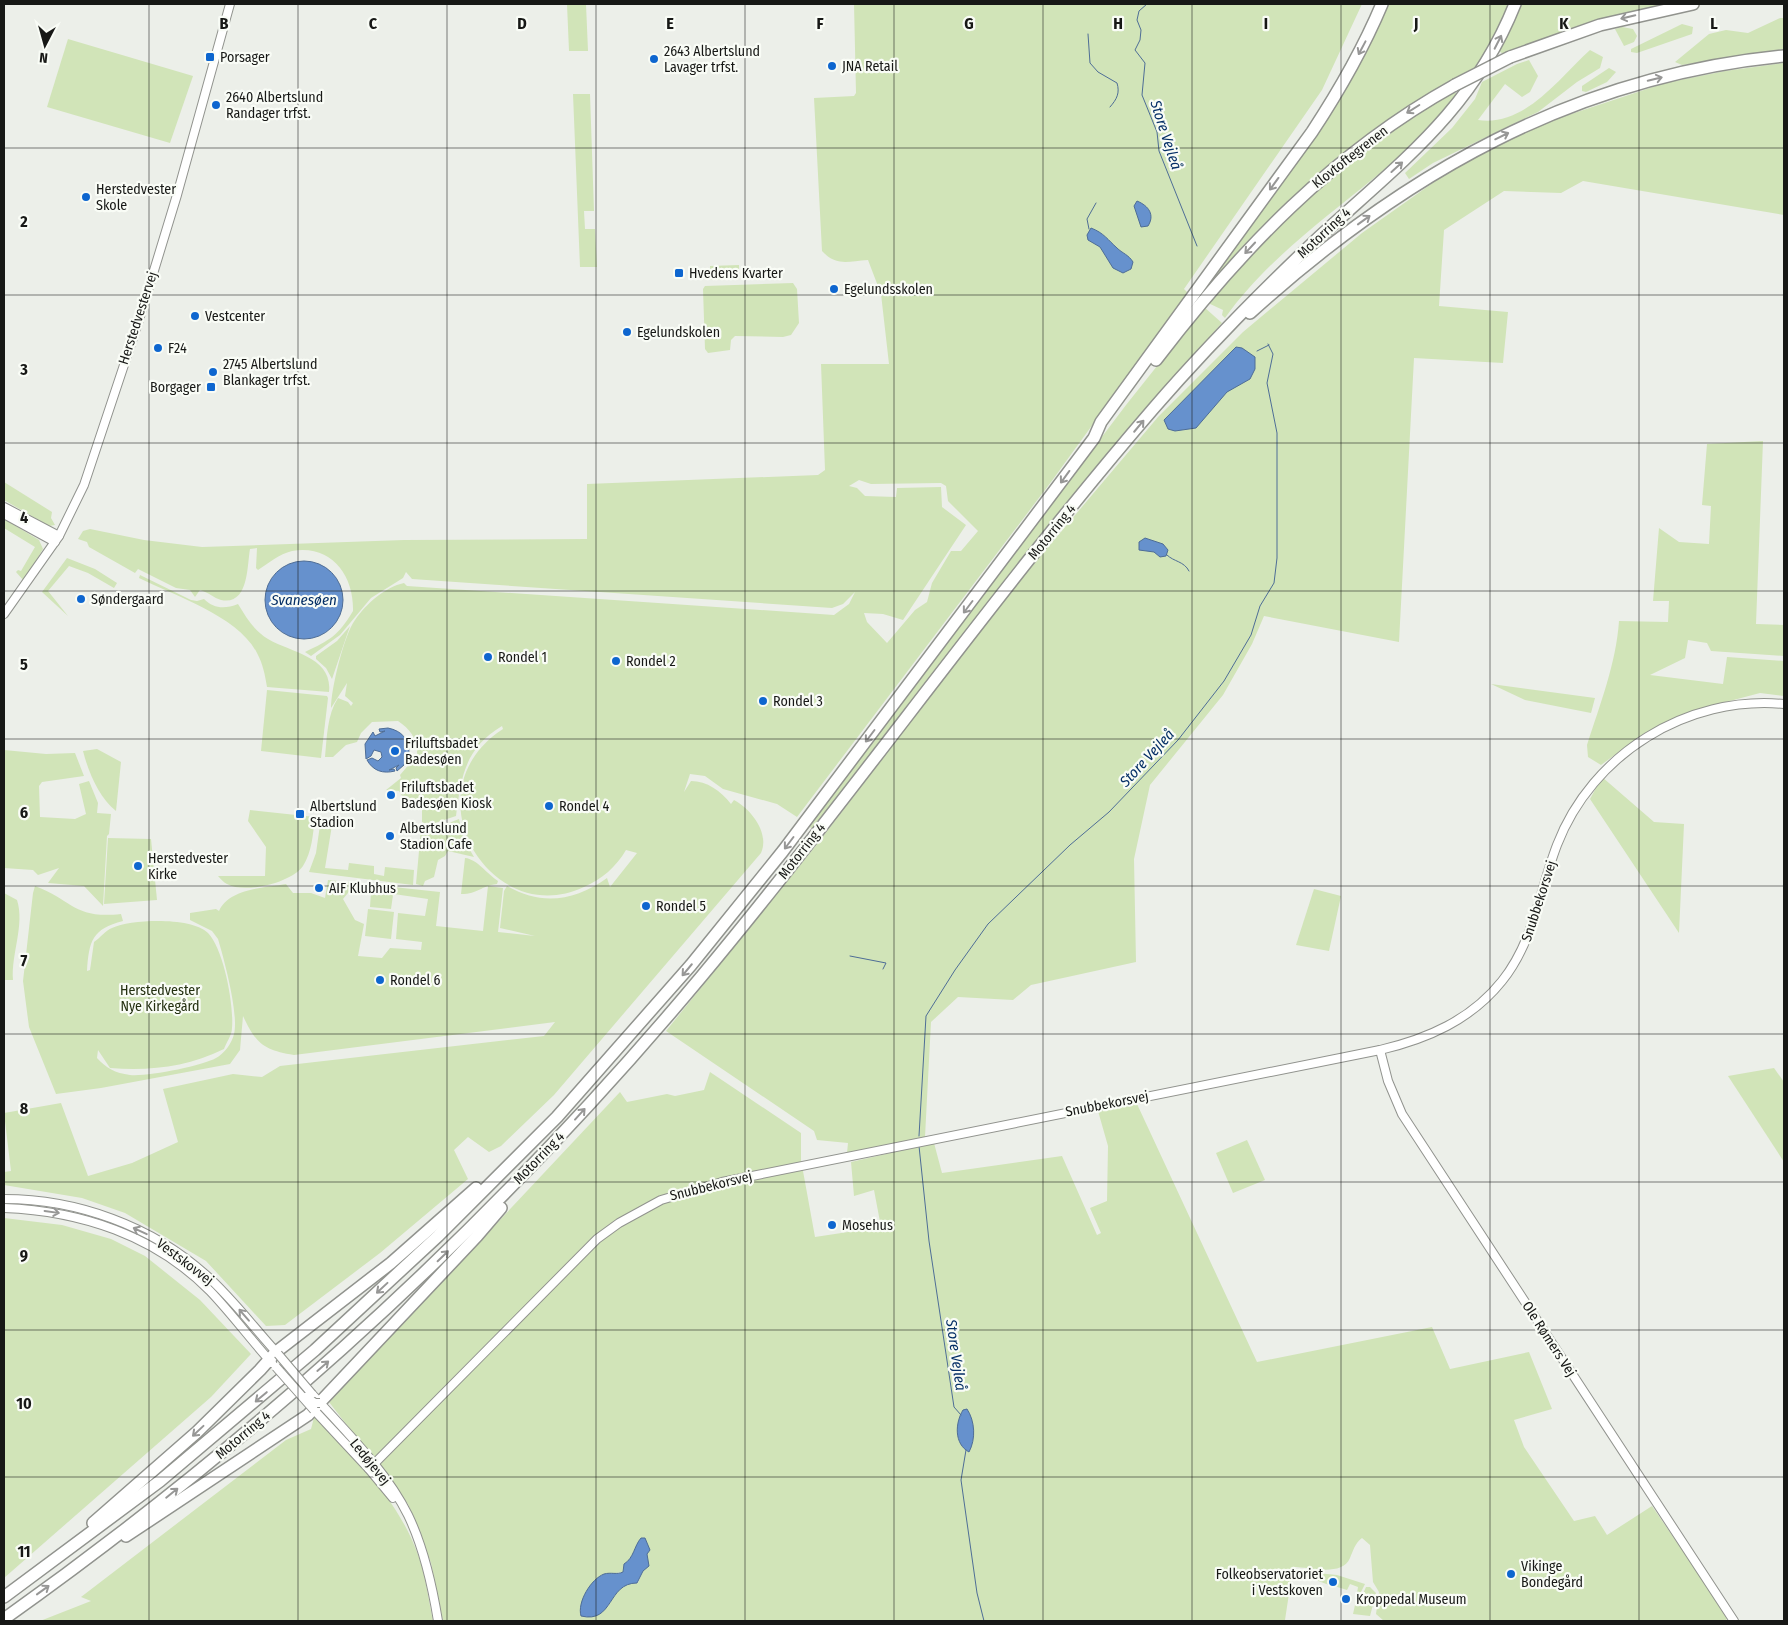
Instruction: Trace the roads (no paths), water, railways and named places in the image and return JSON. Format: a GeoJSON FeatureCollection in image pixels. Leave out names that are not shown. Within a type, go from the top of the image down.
{"type":"FeatureCollection","features":[{"type":"Feature","properties":{"kind":"highway","name":"Motorring 4"},"geometry":{"type":"LineString","coordinates":[[4,1597],[130,1504],[225,1428],[352,1317],[438,1236],[551,1124],[636,1029],[783,851],[1094,438],[1101,422],[1317,124],[1343,84],[1371,31],[1382,4]]}},
{"type":"Feature","properties":{"kind":"highway","name":"Motorring 4"},"geometry":{"type":"LineString","coordinates":[[4,1619],[92,1555],[238,1440],[371,1324],[462,1237],[561,1135],[702,976],[1066,514],[1156,405],[1211,347],[1227,326],[1405,159],[1449,115],[1492,55],[1515,4]]}},
{"type":"Feature","properties":{"kind":"highway","name":"Klovtoftegrenen"},"geometry":{"type":"LineString","coordinates":[[1094,438],[1206,296],[1294,202],[1333,167],[1372,137],[1410,110],[1510,58],[1600,25],[1693,4]]}},
{"type":"Feature","properties":{"kind":"highway"},"geometry":{"type":"LineString","coordinates":[[1211,347],[1348,231],[1416,184],[1482,146],[1556,112],[1650,80],[1712,66],[1784,56]]}},
{"type":"Feature","properties":{"kind":"highway"},"geometry":{"type":"LineString","coordinates":[[54,1561],[66,1545],[128,1494],[197,1432],[274,1358],[391,1263],[471,1192],[636,1029]]}},
{"type":"Feature","properties":{"kind":"highway"},"geometry":{"type":"LineString","coordinates":[[92,1555],[137,1530],[315,1402],[477,1236],[561,1135]]}},
{"type":"Feature","properties":{"kind":"street","name":"Herstedvestervej"},"geometry":{"type":"LineString","coordinates":[[4,614],[57,539],[84,486],[138,324],[177,195],[230,4]]}},
{"type":"Feature","properties":{"kind":"street"},"geometry":{"type":"LineString","coordinates":[[4,507],[57,539]]}},
{"type":"Feature","properties":{"kind":"street"},"geometry":{"type":"LineString","coordinates":[[4,514],[57,539]]}},
{"type":"Feature","properties":{"kind":"street","name":"Snubbekorsvej"},"geometry":{"type":"LineString","coordinates":[[372,1466],[597,1239],[619,1223],[661,1200],[722,1182],[817,1162],[1380,1050],[1424,1038],[1444,1028],[1465,1016],[1488,997],[1502,981],[1522,950],[1533,925],[1557,845],[1581,800],[1602,773],[1626,751],[1655,732],[1692,715],[1718,707],[1748,703],[1784,704]]}},
{"type":"Feature","properties":{"kind":"street","name":"Ole Rømers Vej"},"geometry":{"type":"LineString","coordinates":[[1380,1050],[1388,1082],[1402,1114],[1734,1621]]}},
{"type":"Feature","properties":{"kind":"street","name":"Vestskovvej"},"geometry":{"type":"LineString","coordinates":[[4,1200],[59,1204],[92,1212],[148,1235],[205,1274],[230,1298],[288,1380],[315,1402]]}},
{"type":"Feature","properties":{"kind":"street","name":"Vestskovvej"},"geometry":{"type":"LineString","coordinates":[[4,1208],[45,1211],[78,1217],[134,1237],[160,1252],[185,1269],[210,1292],[315,1402]]}},
{"type":"Feature","properties":{"kind":"street","name":"Ledøjevej"},"geometry":{"type":"LineString","coordinates":[[315,1402],[394,1491],[413,1527],[428,1566],[438,1621]]}},
{"type":"Feature","properties":{"kind":"water"},"geometry":{"type":"Polygon","coordinates":[[[1137,201],[1145,205],[1150,211],[1151,218],[1148,226],[1141,227],[1134,206],[1137,201]]]}},
{"type":"Feature","properties":{"kind":"water"},"geometry":{"type":"Polygon","coordinates":[[[1091,228],[1103,234],[1130,258],[1133,262],[1131,269],[1123,273],[1113,268],[1100,247],[1088,240],[1087,235],[1091,228]]]}},
{"type":"Feature","properties":{"kind":"water"},"geometry":{"type":"Polygon","coordinates":[[[1236,347],[1242,348],[1255,357],[1255,369],[1250,379],[1227,392],[1196,428],[1175,431],[1168,429],[1164,420],[1236,347]]]}},
{"type":"Feature","properties":{"kind":"water"},"geometry":{"type":"Polygon","coordinates":[[[1145,538],[1163,544],[1168,550],[1166,556],[1160,557],[1154,552],[1139,550],[1139,542],[1145,538]]]}},
{"type":"Feature","properties":{"kind":"water","name":"Svanesøen"},"geometry":{"type":"Polygon","coordinates":[[[296,561],[312,561],[326,567],[337,578],[343,592],[343,608],[337,622],[326,633],[312,639],[296,639],[282,633],[271,622],[265,608],[265,592],[271,578],[282,567],[296,561]]]}},
{"type":"Feature","properties":{"kind":"water","name":"Friluftsbadet Badesøen"},"geometry":{"type":"Polygon","coordinates":[[[388,728],[404,736],[408,744],[409,753],[404,765],[397,771],[396,768],[399,765],[389,770],[394,769],[395,771],[386,772],[379,771],[369,764],[367,760],[372,758],[378,761],[382,757],[381,752],[374,750],[371,756],[366,759],[365,744],[373,732],[375,736],[385,731],[380,732],[379,729],[388,728]]]}},
{"type":"Feature","properties":{"kind":"water"},"geometry":{"type":"Polygon","coordinates":[[[967,1409],[972,1419],[974,1430],[969,1452],[961,1444],[957,1433],[960,1415],[963,1410],[967,1409]]]}},
{"type":"Feature","properties":{"kind":"water"},"geometry":{"type":"Polygon","coordinates":[[[641,1538],[645,1538],[650,1550],[647,1554],[649,1566],[643,1571],[637,1583],[620,1589],[599,1614],[592,1617],[581,1616],[581,1604],[590,1586],[604,1574],[623,1572],[624,1564],[630,1559],[641,1538]]]}},
{"type":"Feature","properties":{"kind":"waterway","name":"Store Vejleå"},"geometry":{"type":"LineString","coordinates":[[1147,4],[1139,11],[1137,20],[1141,30],[1140,40],[1135,50],[1145,63],[1142,95],[1157,132],[1159,151],[1197,246]]}},
{"type":"Feature","properties":{"kind":"waterway"},"geometry":{"type":"LineString","coordinates":[[1088,34],[1090,63],[1098,72],[1117,83],[1117,96],[1110,107]]}},
{"type":"Feature","properties":{"kind":"waterway"},"geometry":{"type":"LineString","coordinates":[[1089,229],[1087,219],[1096,203]]}},
{"type":"Feature","properties":{"kind":"waterway","name":"Store Vejleå"},"geometry":{"type":"LineString","coordinates":[[919,1136],[926,1016],[955,970],[988,924],[1070,845],[1109,812],[1178,740],[1224,681],[1251,635],[1260,606],[1274,583],[1277,558],[1277,433],[1267,383],[1273,354],[1268,344]]}},
{"type":"Feature","properties":{"kind":"waterway"},"geometry":{"type":"LineString","coordinates":[[1257,351],[1269,345]]}},
{"type":"Feature","properties":{"kind":"waterway"},"geometry":{"type":"LineString","coordinates":[[1167,555],[1184,565],[1189,571]]}},
{"type":"Feature","properties":{"kind":"waterway"},"geometry":{"type":"LineString","coordinates":[[850,956],[886,963],[883,969]]}},
{"type":"Feature","properties":{"kind":"waterway","name":"Store Vejleå"},"geometry":{"type":"LineString","coordinates":[[919,1146],[929,1241],[954,1407],[961,1415]]}},
{"type":"Feature","properties":{"kind":"waterway","name":"Store Vejleå"},"geometry":{"type":"LineString","coordinates":[[966,1450],[961,1480],[977,1593],[984,1621]]}},
{"type":"Feature","properties":{"kind":"place","name":"Porsager"},"geometry":{"type":"Point","coordinates":[210,57]}},
{"type":"Feature","properties":{"kind":"place","name":"2643 Albertslund Lavager trfst."},"geometry":{"type":"Point","coordinates":[654,59]}},
{"type":"Feature","properties":{"kind":"place","name":"JNA Retail"},"geometry":{"type":"Point","coordinates":[832,66]}},
{"type":"Feature","properties":{"kind":"place","name":"2640 Albertslund Randager trfst."},"geometry":{"type":"Point","coordinates":[216,105]}},
{"type":"Feature","properties":{"kind":"place","name":"Herstedvester Skole"},"geometry":{"type":"Point","coordinates":[86,197]}},
{"type":"Feature","properties":{"kind":"place","name":"Hvedens Kvarter"},"geometry":{"type":"Point","coordinates":[679,273]}},
{"type":"Feature","properties":{"kind":"place","name":"Egelundsskolen"},"geometry":{"type":"Point","coordinates":[834,289]}},
{"type":"Feature","properties":{"kind":"place","name":"Vestcenter"},"geometry":{"type":"Point","coordinates":[195,316]}},
{"type":"Feature","properties":{"kind":"place","name":"Egelundskolen"},"geometry":{"type":"Point","coordinates":[627,332]}},
{"type":"Feature","properties":{"kind":"place","name":"F24"},"geometry":{"type":"Point","coordinates":[158,348]}},
{"type":"Feature","properties":{"kind":"place","name":"2745 Albertslund Blankager trfst."},"geometry":{"type":"Point","coordinates":[213,372]}},
{"type":"Feature","properties":{"kind":"place","name":"Borgager"},"geometry":{"type":"Point","coordinates":[211,387]}},
{"type":"Feature","properties":{"kind":"place","name":"Søndergaard"},"geometry":{"type":"Point","coordinates":[81,599]}},
{"type":"Feature","properties":{"kind":"place","name":"Rondel 1"},"geometry":{"type":"Point","coordinates":[488,657]}},
{"type":"Feature","properties":{"kind":"place","name":"Rondel 2"},"geometry":{"type":"Point","coordinates":[616,661]}},
{"type":"Feature","properties":{"kind":"place","name":"Rondel 3"},"geometry":{"type":"Point","coordinates":[763,701]}},
{"type":"Feature","properties":{"kind":"place","name":"Friluftsbadet Badesøen"},"geometry":{"type":"Point","coordinates":[395,751]}},
{"type":"Feature","properties":{"kind":"place","name":"Friluftsbadet Badesøen Kiosk"},"geometry":{"type":"Point","coordinates":[391,795]}},
{"type":"Feature","properties":{"kind":"place","name":"Rondel 4"},"geometry":{"type":"Point","coordinates":[549,806]}},
{"type":"Feature","properties":{"kind":"place","name":"Albertslund Stadion"},"geometry":{"type":"Point","coordinates":[300,814]}},
{"type":"Feature","properties":{"kind":"place","name":"Albertslund Stadion Cafe"},"geometry":{"type":"Point","coordinates":[390,836]}},
{"type":"Feature","properties":{"kind":"place","name":"Herstedvester Kirke"},"geometry":{"type":"Point","coordinates":[138,866]}},
{"type":"Feature","properties":{"kind":"place","name":"AIF Klubhus"},"geometry":{"type":"Point","coordinates":[319,888]}},
{"type":"Feature","properties":{"kind":"place","name":"Rondel 5"},"geometry":{"type":"Point","coordinates":[646,906]}},
{"type":"Feature","properties":{"kind":"place","name":"Rondel 6"},"geometry":{"type":"Point","coordinates":[380,980]}},
{"type":"Feature","properties":{"kind":"place","name":"Mosehus"},"geometry":{"type":"Point","coordinates":[832,1225]}},
{"type":"Feature","properties":{"kind":"place","name":"Vikinge Bondegård"},"geometry":{"type":"Point","coordinates":[1511,1574]}},
{"type":"Feature","properties":{"kind":"place","name":"Folkeobservatoriet i Vestskoven"},"geometry":{"type":"Point","coordinates":[1333,1582]}},
{"type":"Feature","properties":{"kind":"place","name":"Kroppedal Museum"},"geometry":{"type":"Point","coordinates":[1346,1599]}},
{"type":"Feature","properties":{"kind":"park label","name":"Herstedvester Nye Kirkegård"},"geometry":{"type":"Point","coordinates":[160,998]}}]}
